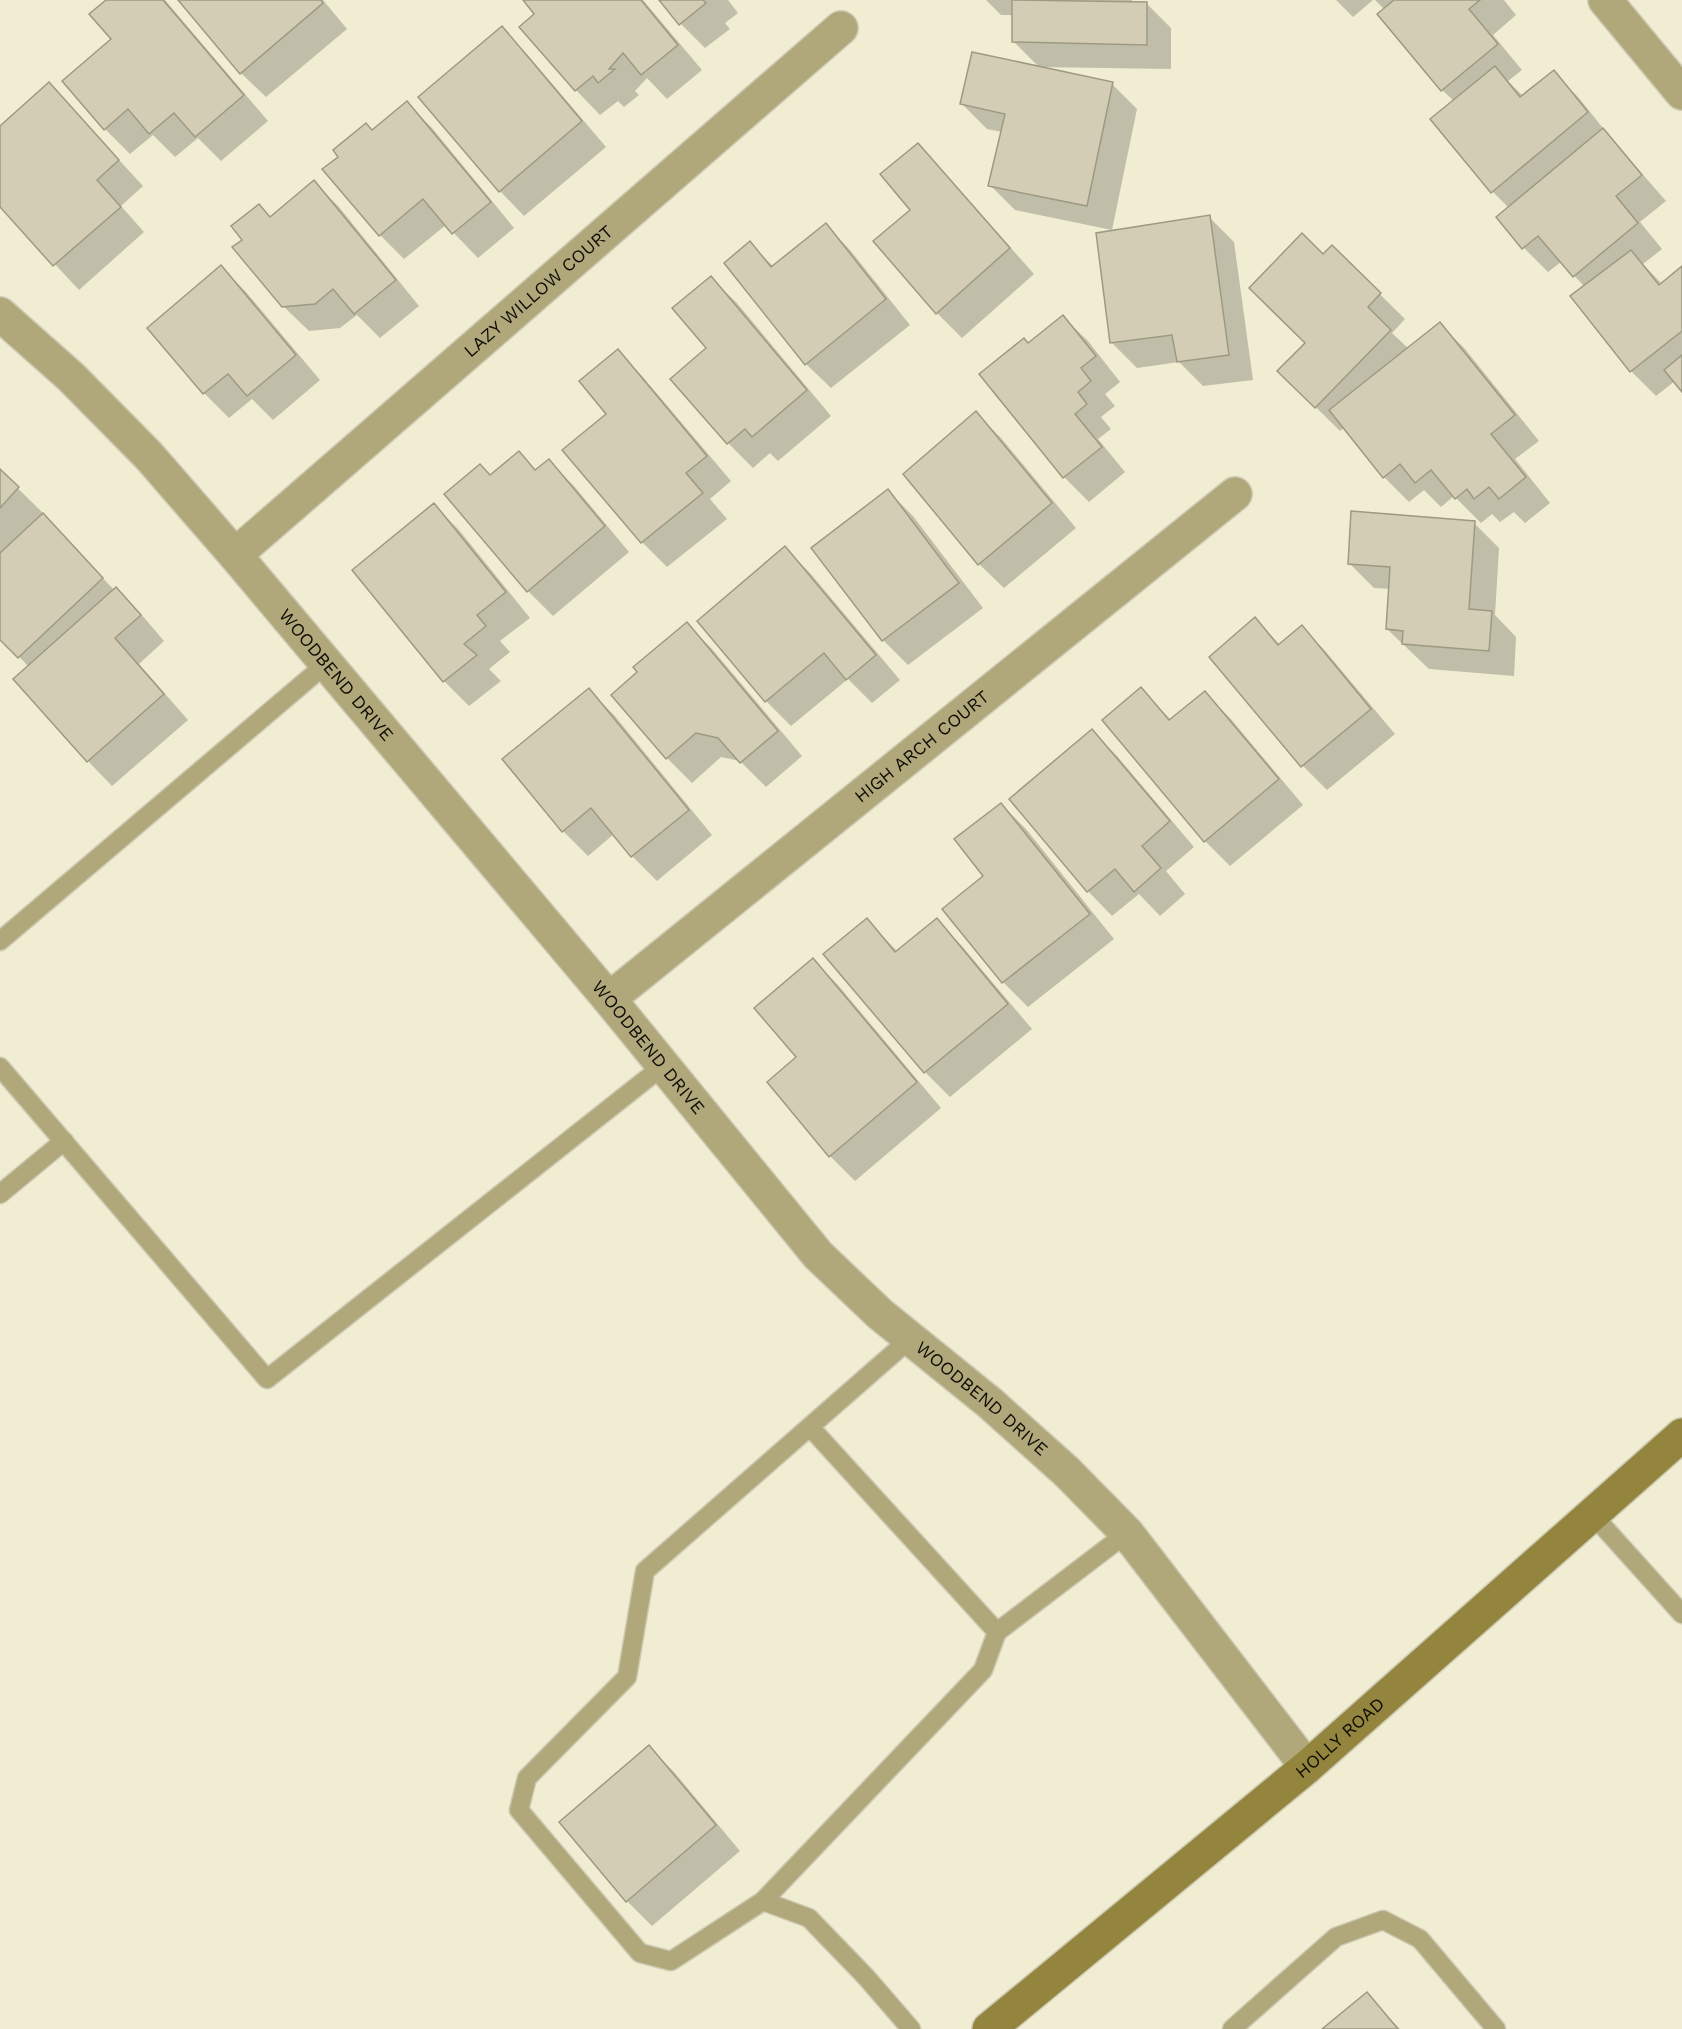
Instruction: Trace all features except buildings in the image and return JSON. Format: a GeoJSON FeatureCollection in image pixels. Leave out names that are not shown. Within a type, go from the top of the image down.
{"type":"FeatureCollection","features":[{"type":"Feature","properties":{"kind":"main road","name":"HOLLY ROAD"},"geometry":{"type":"LineString","coordinates":[[989,2029],[1307,1767],[1682,1435]]}},
{"type":"Feature","properties":{"kind":"street"},"geometry":{"type":"LineString","coordinates":[[1605,0],[1682,93]]}},
{"type":"Feature","properties":{"kind":"street","name":"LAZY WILLOW COURT"},"geometry":{"type":"LineString","coordinates":[[234,555],[841,28]]}},
{"type":"Feature","properties":{"kind":"street","name":"WOODBEND DRIVE"},"geometry":{"type":"LineString","coordinates":[[0,314],[71,377],[141,448],[234,555],[609,999],[818,1256],[880,1314],[990,1402],[1066,1472],[1127,1533],[1307,1767]]}},
{"type":"Feature","properties":{"kind":"street","name":"HIGH ARCH COURT"},"geometry":{"type":"LineString","coordinates":[[609,999],[1235,494]]}},
{"type":"Feature","properties":{"kind":"lane"},"geometry":{"type":"LineString","coordinates":[[0,940],[326,664]]}},
{"type":"Feature","properties":{"kind":"lane"},"geometry":{"type":"LineString","coordinates":[[0,1067],[267,1379],[663,1066]]}},
{"type":"Feature","properties":{"kind":"lane"},"geometry":{"type":"LineString","coordinates":[[0,1194],[64,1141]]}},
{"type":"Feature","properties":{"kind":"lane"},"geometry":{"type":"LineString","coordinates":[[911,1338],[645,1571],[627,1677],[527,1778],[519,1810],[640,1953],[671,1961],[763,1901],[982,1670],[997,1632],[1127,1533]]}},
{"type":"Feature","properties":{"kind":"lane"},"geometry":{"type":"LineString","coordinates":[[810,1427],[997,1632]]}},
{"type":"Feature","properties":{"kind":"lane"},"geometry":{"type":"LineString","coordinates":[[1592,1514],[1682,1614]]}},
{"type":"Feature","properties":{"kind":"lane"},"geometry":{"type":"LineString","coordinates":[[763,1901],[809,1918],[866,1977],[911,2029]]}},
{"type":"Feature","properties":{"kind":"lane"},"geometry":{"type":"LineString","coordinates":[[1232,2029],[1336,1937],[1383,1920],[1420,1939],[1496,2029]]}}]}
